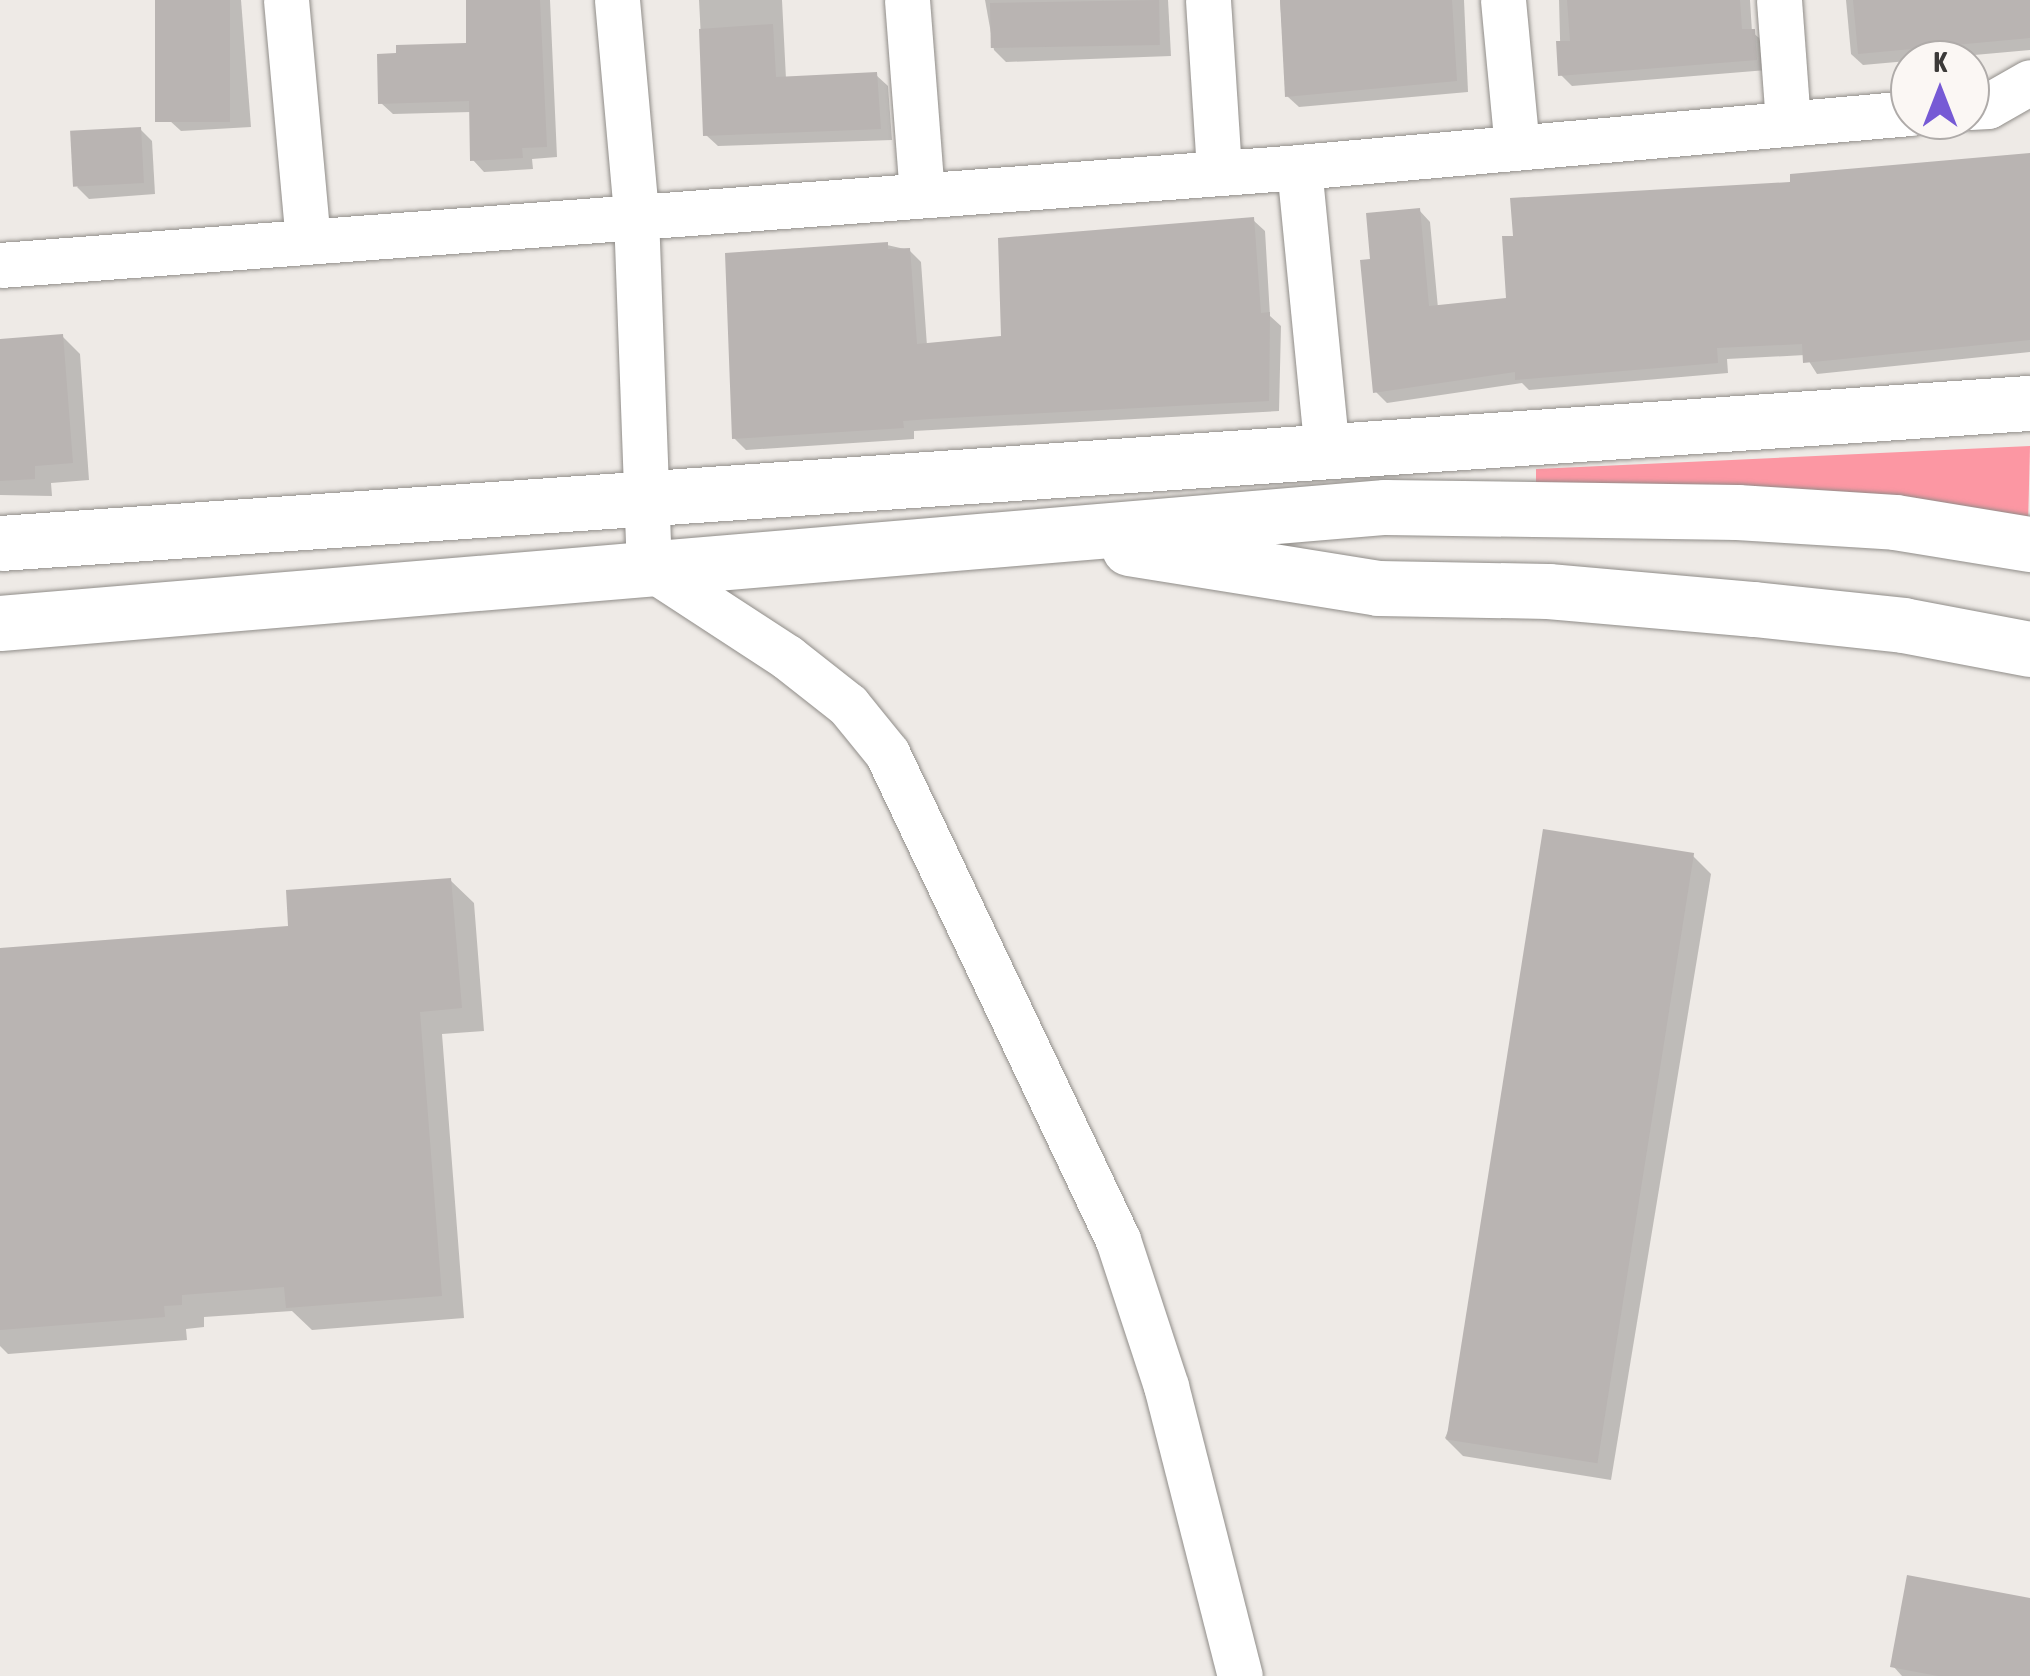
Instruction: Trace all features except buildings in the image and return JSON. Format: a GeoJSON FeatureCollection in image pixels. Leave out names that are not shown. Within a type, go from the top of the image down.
{"type":"FeatureCollection","features":[{"type":"Feature","properties":{"kind":"street"},"geometry":{"type":"LineString","coordinates":[[286,0],[308,240]]}},
{"type":"Feature","properties":{"kind":"street"},"geometry":{"type":"LineString","coordinates":[[617,0],[636,215],[650,567]]}},
{"type":"Feature","properties":{"kind":"street"},"geometry":{"type":"LineString","coordinates":[[907,0],[922,194]]}},
{"type":"Feature","properties":{"kind":"street"},"geometry":{"type":"LineString","coordinates":[[1208,0],[1220,172]]}},
{"type":"Feature","properties":{"kind":"street"},"geometry":{"type":"LineString","coordinates":[[1503,0],[1518,148]]}},
{"type":"Feature","properties":{"kind":"street"},"geometry":{"type":"LineString","coordinates":[[1779,0],[1788,124]]}},
{"type":"Feature","properties":{"kind":"street"},"geometry":{"type":"LineString","coordinates":[[1990,105],[2030,82]]}},
{"type":"Feature","properties":{"kind":"street"},"geometry":{"type":"LineString","coordinates":[[0,265],[1299,167],[1890,115]]}},
{"type":"Feature","properties":{"kind":"street"},"geometry":{"type":"LineString","coordinates":[[1299,167],[1328,452]]}},
{"type":"Feature","properties":{"kind":"street"},"geometry":{"type":"LineString","coordinates":[[0,543],[2030,404]]}},
{"type":"Feature","properties":{"kind":"street"},"geometry":{"type":"LineString","coordinates":[[0,622],[1385,507],[1481,506],[1895,522],[2030,544]]}},
{"type":"Feature","properties":{"kind":"street"},"geometry":{"type":"LineString","coordinates":[[1042,535],[1378,588],[1548,590],[1754,608],[1903,625],[2030,650]]}},
{"type":"Feature","properties":{"kind":"street"},"geometry":{"type":"LineString","coordinates":[[650,567],[787,657],[848,705],[887,754],[1118,1240],[1166,1386],[1240,1676]]}},
{"type":"Feature","properties":{"kind":"shaded area"},"geometry":{"type":"Polygon","coordinates":[[[2030,446],[2028,525],[1536,486],[1536,469],[2030,446]]]}}]}
